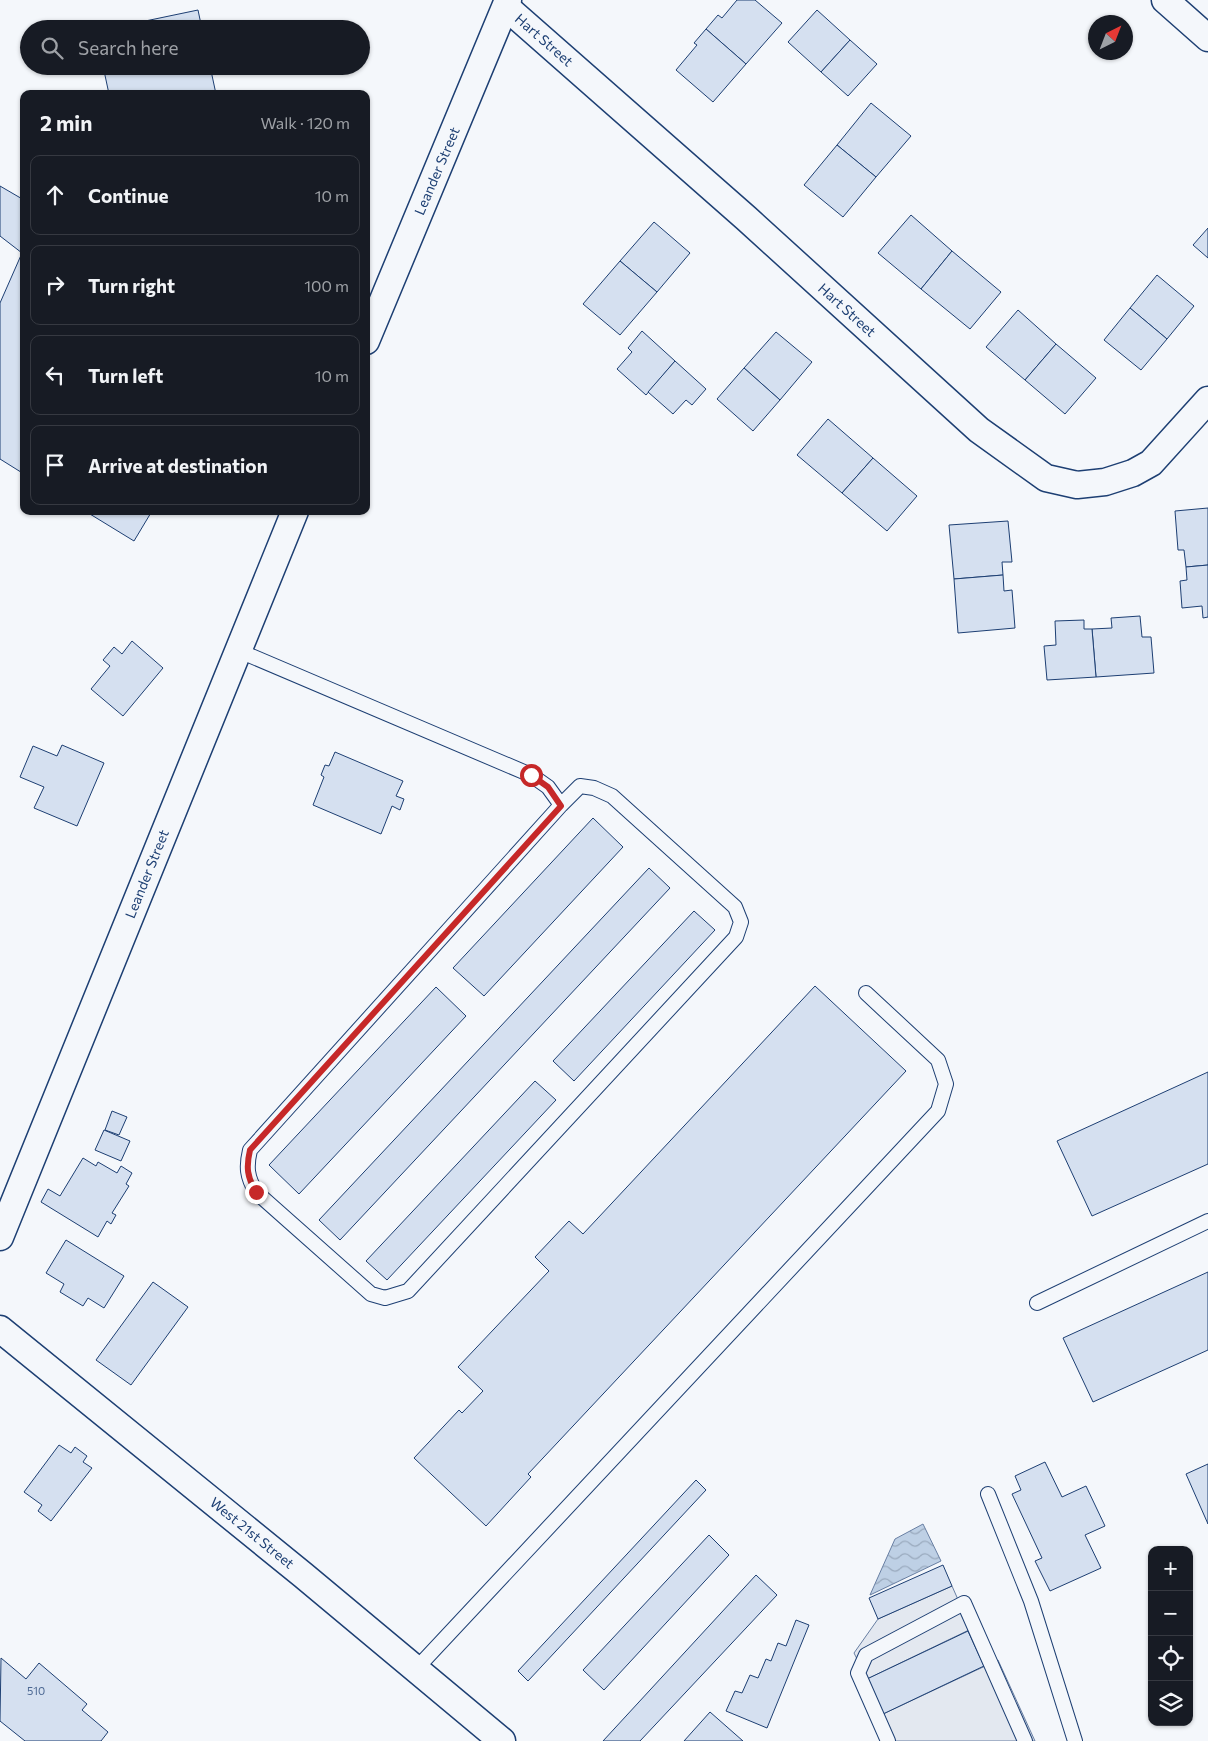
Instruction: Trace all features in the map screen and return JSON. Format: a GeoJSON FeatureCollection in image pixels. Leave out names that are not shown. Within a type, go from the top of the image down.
{"type":"FeatureCollection","features":[{"type":"Feature","properties":{"kind":"street"},"geometry":{"type":"LineString","coordinates":[[1165,0],[1208,38]]}},
{"type":"Feature","properties":{"kind":"street","name":"Leander Street"},"geometry":{"type":"LineString","coordinates":[[370,331],[507,3]]}},
{"type":"Feature","properties":{"kind":"street","name":"Hart Street"},"geometry":{"type":"LineString","coordinates":[[507,3],[979,430],[1046,478],[1077,485],[1105,482],[1133,472],[1151,463],[1208,400]]}},
{"type":"Feature","properties":{"kind":"street","name":"Leander Street"},"geometry":{"type":"LineString","coordinates":[[0,1237],[293,515]]}},
{"type":"Feature","properties":{"kind":"street","name":"West 21st Street"},"geometry":{"type":"LineString","coordinates":[[0,1329],[502,1741]]}},
{"type":"Feature","properties":{"kind":"lane"},"geometry":{"type":"LineString","coordinates":[[237,650],[531,775],[548,787],[561,806]]}},
{"type":"Feature","properties":{"kind":"lane"},"geometry":{"type":"LineString","coordinates":[[580,786],[594,788],[612,796],[735,907],[740,922],[736,937],[408,1291],[385,1298],[370,1294],[256,1192],[249,1180],[246,1166],[250,1150],[561,806],[580,786]]}},
{"type":"Feature","properties":{"kind":"lane"},"geometry":{"type":"LineString","coordinates":[[416,1669],[938,1111],[946,1084],[938,1060],[866,993]]}},
{"type":"Feature","properties":{"kind":"lane"},"geometry":{"type":"LineString","coordinates":[[1037,1303],[1208,1221]]}},
{"type":"Feature","properties":{"kind":"lane"},"geometry":{"type":"LineString","coordinates":[[988,1494],[1031,1602],[1075,1741]]}},
{"type":"Feature","properties":{"kind":"lane"},"geometry":{"type":"LineString","coordinates":[[888,1741],[858,1673],[866,1655],[964,1603],[1025,1741]]}},
{"type":"Feature","properties":{"kind":"shaded area"},"geometry":{"type":"Polygon","coordinates":[[[952,1586],[971,1629],[867,1679],[854,1653],[878,1619],[952,1586]]]}},
{"type":"Feature","properties":{"kind":"shaded area"},"geometry":{"type":"Polygon","coordinates":[[[998,1660],[1035,1741],[894,1741],[883,1714],[998,1660]]]}},
{"type":"Feature","properties":{"kind":"water"},"geometry":{"type":"Polygon","coordinates":[[[923,1524],[941,1561],[870,1595],[895,1539],[923,1524]]]}},
{"type":"Feature","properties":{"kind":"building"},"geometry":{"type":"Polygon","coordinates":[[[737,0],[755,0],[782,23],[746,64],[706,29],[718,15],[722,18],[737,0]]]}},
{"type":"Feature","properties":{"kind":"building"},"geometry":{"type":"Polygon","coordinates":[[[198,10],[200,20],[150,20],[198,10]]]}},
{"type":"Feature","properties":{"kind":"building"},"geometry":{"type":"Polygon","coordinates":[[[817,10],[850,40],[821,72],[788,42],[817,10]]]}},
{"type":"Feature","properties":{"kind":"building"},"geometry":{"type":"Polygon","coordinates":[[[706,29],[746,64],[713,102],[676,70],[697,45],[694,43],[706,29]]]}},
{"type":"Feature","properties":{"kind":"building"},"geometry":{"type":"Polygon","coordinates":[[[850,40],[877,64],[848,96],[821,72],[850,40]]]}},
{"type":"Feature","properties":{"kind":"building"},"geometry":{"type":"Polygon","coordinates":[[[105,75],[212,75],[215,90],[108,90],[105,75]]]}},
{"type":"Feature","properties":{"kind":"building"},"geometry":{"type":"Polygon","coordinates":[[[871,103],[911,136],[876,177],[837,145],[871,103]]]}},
{"type":"Feature","properties":{"kind":"building"},"geometry":{"type":"Polygon","coordinates":[[[837,145],[876,177],[843,217],[804,185],[837,145]]]}},
{"type":"Feature","properties":{"kind":"building"},"geometry":{"type":"Polygon","coordinates":[[[0,186],[20,198],[20,251],[0,236],[0,186]]]}},
{"type":"Feature","properties":{"kind":"building"},"geometry":{"type":"Polygon","coordinates":[[[911,215],[952,251],[921,289],[878,253],[911,215]]]}},
{"type":"Feature","properties":{"kind":"building"},"geometry":{"type":"Polygon","coordinates":[[[654,222],[690,253],[657,292],[620,261],[654,222]]]}},
{"type":"Feature","properties":{"kind":"building"},"geometry":{"type":"Polygon","coordinates":[[[1208,228],[1208,258],[1193,245],[1208,228]]]}},
{"type":"Feature","properties":{"kind":"building"},"geometry":{"type":"Polygon","coordinates":[[[952,251],[1001,292],[970,329],[921,289],[952,251]]]}},
{"type":"Feature","properties":{"kind":"building"},"geometry":{"type":"Polygon","coordinates":[[[20,258],[20,472],[0,459],[0,303],[20,258]]]}},
{"type":"Feature","properties":{"kind":"building"},"geometry":{"type":"Polygon","coordinates":[[[620,261],[657,292],[620,335],[583,304],[620,261]]]}},
{"type":"Feature","properties":{"kind":"building"},"geometry":{"type":"Polygon","coordinates":[[[1157,275],[1194,306],[1167,339],[1130,308],[1157,275]]]}},
{"type":"Feature","properties":{"kind":"building"},"geometry":{"type":"Polygon","coordinates":[[[1130,308],[1167,339],[1141,370],[1104,340],[1130,308]]]}},
{"type":"Feature","properties":{"kind":"building"},"geometry":{"type":"Polygon","coordinates":[[[1018,310],[1056,344],[1025,380],[986,347],[1018,310]]]}},
{"type":"Feature","properties":{"kind":"building"},"geometry":{"type":"Polygon","coordinates":[[[642,331],[675,361],[646,395],[617,369],[632,352],[628,348],[642,331]]]}},
{"type":"Feature","properties":{"kind":"building"},"geometry":{"type":"Polygon","coordinates":[[[776,332],[812,362],[780,400],[744,368],[776,332]]]}},
{"type":"Feature","properties":{"kind":"building"},"geometry":{"type":"Polygon","coordinates":[[[1056,344],[1096,378],[1065,414],[1025,380],[1056,344]]]}},
{"type":"Feature","properties":{"kind":"building"},"geometry":{"type":"Polygon","coordinates":[[[675,361],[706,389],[692,405],[686,400],[673,414],[648,392],[675,361]]]}},
{"type":"Feature","properties":{"kind":"building"},"geometry":{"type":"Polygon","coordinates":[[[744,368],[780,400],[753,431],[717,399],[744,368]]]}},
{"type":"Feature","properties":{"kind":"building"},"geometry":{"type":"Polygon","coordinates":[[[828,419],[873,458],[842,493],[797,455],[828,419]]]}},
{"type":"Feature","properties":{"kind":"building"},"geometry":{"type":"Polygon","coordinates":[[[873,458],[917,496],[887,531],[842,493],[873,458]]]}},
{"type":"Feature","properties":{"kind":"building"},"geometry":{"type":"Polygon","coordinates":[[[1208,508],[1208,565],[1186,567],[1184,550],[1178,550],[1175,511],[1208,508]]]}},
{"type":"Feature","properties":{"kind":"building"},"geometry":{"type":"Polygon","coordinates":[[[92,515],[150,515],[134,541],[92,515]]]}},
{"type":"Feature","properties":{"kind":"building"},"geometry":{"type":"Polygon","coordinates":[[[1008,521],[1012,562],[1002,562],[1003,575],[954,579],[949,525],[1008,521]]]}},
{"type":"Feature","properties":{"kind":"building"},"geometry":{"type":"Polygon","coordinates":[[[1208,565],[1208,617],[1203,618],[1202,606],[1182,608],[1180,581],[1187,580],[1186,567],[1208,565]]]}},
{"type":"Feature","properties":{"kind":"building"},"geometry":{"type":"Polygon","coordinates":[[[1003,575],[1004,591],[1012,590],[1015,628],[958,633],[954,579],[1003,575]]]}},
{"type":"Feature","properties":{"kind":"building"},"geometry":{"type":"Polygon","coordinates":[[[1140,616],[1142,637],[1151,637],[1154,673],[1096,677],[1092,629],[1112,628],[1111,618],[1140,616]]]}},
{"type":"Feature","properties":{"kind":"building"},"geometry":{"type":"Polygon","coordinates":[[[1084,620],[1084,629],[1092,629],[1096,677],[1047,680],[1044,646],[1056,645],[1055,621],[1084,620]]]}},
{"type":"Feature","properties":{"kind":"building"},"geometry":{"type":"Polygon","coordinates":[[[132,641],[163,668],[123,716],[91,689],[110,666],[103,660],[114,647],[122,654],[132,641]]]}},
{"type":"Feature","properties":{"kind":"building"},"geometry":{"type":"Polygon","coordinates":[[[62,745],[104,763],[77,826],[34,808],[44,787],[20,777],[33,746],[57,756],[62,745]]]}},
{"type":"Feature","properties":{"kind":"building"},"geometry":{"type":"Polygon","coordinates":[[[335,752],[403,781],[396,796],[404,799],[400,810],[392,806],[381,834],[313,805],[324,777],[321,775],[325,765],[329,766],[335,752]]]}},
{"type":"Feature","properties":{"kind":"building"},"geometry":{"type":"Polygon","coordinates":[[[593,818],[623,847],[484,996],[453,968],[593,818]]]}},
{"type":"Feature","properties":{"kind":"building"},"geometry":{"type":"Polygon","coordinates":[[[649,868],[670,888],[340,1240],[319,1220],[649,868]]]}},
{"type":"Feature","properties":{"kind":"building"},"geometry":{"type":"Polygon","coordinates":[[[694,911],[715,930],[574,1081],[553,1061],[694,911]]]}},
{"type":"Feature","properties":{"kind":"building"},"geometry":{"type":"Polygon","coordinates":[[[815,986],[906,1071],[528,1474],[531,1477],[486,1526],[414,1458],[459,1410],[462,1413],[483,1391],[458,1367],[549,1271],[535,1257],[569,1221],[583,1234],[815,986]]]}},
{"type":"Feature","properties":{"kind":"building"},"geometry":{"type":"Polygon","coordinates":[[[436,987],[466,1016],[299,1194],[269,1165],[436,987]]]}},
{"type":"Feature","properties":{"kind":"building"},"geometry":{"type":"Polygon","coordinates":[[[1208,1072],[1208,1164],[1092,1216],[1057,1141],[1208,1072]]]}},
{"type":"Feature","properties":{"kind":"building"},"geometry":{"type":"Polygon","coordinates":[[[535,1081],[556,1100],[387,1280],[366,1261],[535,1081]]]}},
{"type":"Feature","properties":{"kind":"building"},"geometry":{"type":"Polygon","coordinates":[[[112,1111],[127,1117],[119,1135],[105,1130],[112,1111]]]}},
{"type":"Feature","properties":{"kind":"building"},"geometry":{"type":"Polygon","coordinates":[[[104,1130],[130,1141],[121,1161],[95,1150],[104,1130]]]}},
{"type":"Feature","properties":{"kind":"building"},"geometry":{"type":"Polygon","coordinates":[[[83,1158],[96,1166],[98,1162],[117,1173],[121,1166],[132,1173],[126,1184],[129,1186],[112,1213],[116,1215],[111,1224],[107,1221],[98,1237],[41,1202],[48,1189],[60,1196],[83,1158]]]}},
{"type":"Feature","properties":{"kind":"building"},"geometry":{"type":"Polygon","coordinates":[[[66,1240],[124,1276],[104,1308],[88,1298],[83,1306],[60,1292],[64,1284],[46,1273],[66,1240]]]}},
{"type":"Feature","properties":{"kind":"building"},"geometry":{"type":"Polygon","coordinates":[[[1208,1272],[1208,1350],[1093,1402],[1063,1338],[1208,1272]]]}},
{"type":"Feature","properties":{"kind":"building"},"geometry":{"type":"Polygon","coordinates":[[[153,1282],[188,1307],[131,1385],[96,1360],[153,1282]]]}},
{"type":"Feature","properties":{"kind":"building"},"geometry":{"type":"Polygon","coordinates":[[[59,1445],[71,1453],[75,1447],[87,1456],[83,1462],[92,1468],[51,1521],[38,1511],[42,1505],[24,1492],[59,1445]]]}},
{"type":"Feature","properties":{"kind":"building"},"geometry":{"type":"Polygon","coordinates":[[[1045,1462],[1062,1497],[1086,1486],[1105,1526],[1085,1535],[1101,1568],[1050,1591],[1035,1561],[1042,1558],[1012,1494],[1021,1490],[1015,1476],[1045,1462]]]}},
{"type":"Feature","properties":{"kind":"building"},"geometry":{"type":"Polygon","coordinates":[[[1208,1464],[1208,1524],[1186,1474],[1208,1464]]]}},
{"type":"Feature","properties":{"kind":"building"},"geometry":{"type":"Polygon","coordinates":[[[696,1480],[706,1490],[528,1681],[518,1671],[696,1480]]]}},
{"type":"Feature","properties":{"kind":"building"},"geometry":{"type":"Polygon","coordinates":[[[709,1535],[729,1555],[604,1690],[583,1670],[709,1535]]]}},
{"type":"Feature","properties":{"kind":"building"},"geometry":{"type":"Polygon","coordinates":[[[943,1565],[952,1586],[878,1619],[869,1598],[943,1565]]]}},
{"type":"Feature","properties":{"kind":"building"},"geometry":{"type":"Polygon","coordinates":[[[756,1575],[777,1595],[640,1741],[603,1741],[756,1575]]]}},
{"type":"Feature","properties":{"kind":"building"},"geometry":{"type":"Polygon","coordinates":[[[796,1620],[809,1625],[767,1728],[726,1711],[735,1691],[742,1693],[750,1675],[758,1678],[766,1659],[771,1661],[778,1643],[786,1646],[796,1620]]]}},
{"type":"Feature","properties":{"kind":"building"},"geometry":{"type":"Polygon","coordinates":[[[968,1631],[984,1666],[883,1714],[867,1679],[968,1631]]]}},
{"type":"Feature","properties":{"kind":"building"},"geometry":{"type":"Polygon","coordinates":[[[1,1658],[26,1679],[39,1663],[87,1704],[82,1710],[108,1732],[101,1741],[25,1741],[0,1721],[1,1658]]]}},
{"type":"Feature","properties":{"kind":"building"},"geometry":{"type":"Polygon","coordinates":[[[710,1712],[743,1741],[684,1741],[710,1712]]]}},
{"type":"Feature","properties":{"kind":"route"},"geometry":{"type":"LineString","coordinates":[[256,1192],[249,1180],[246,1166],[250,1150],[561,806],[548,787],[531,775]]}}]}
